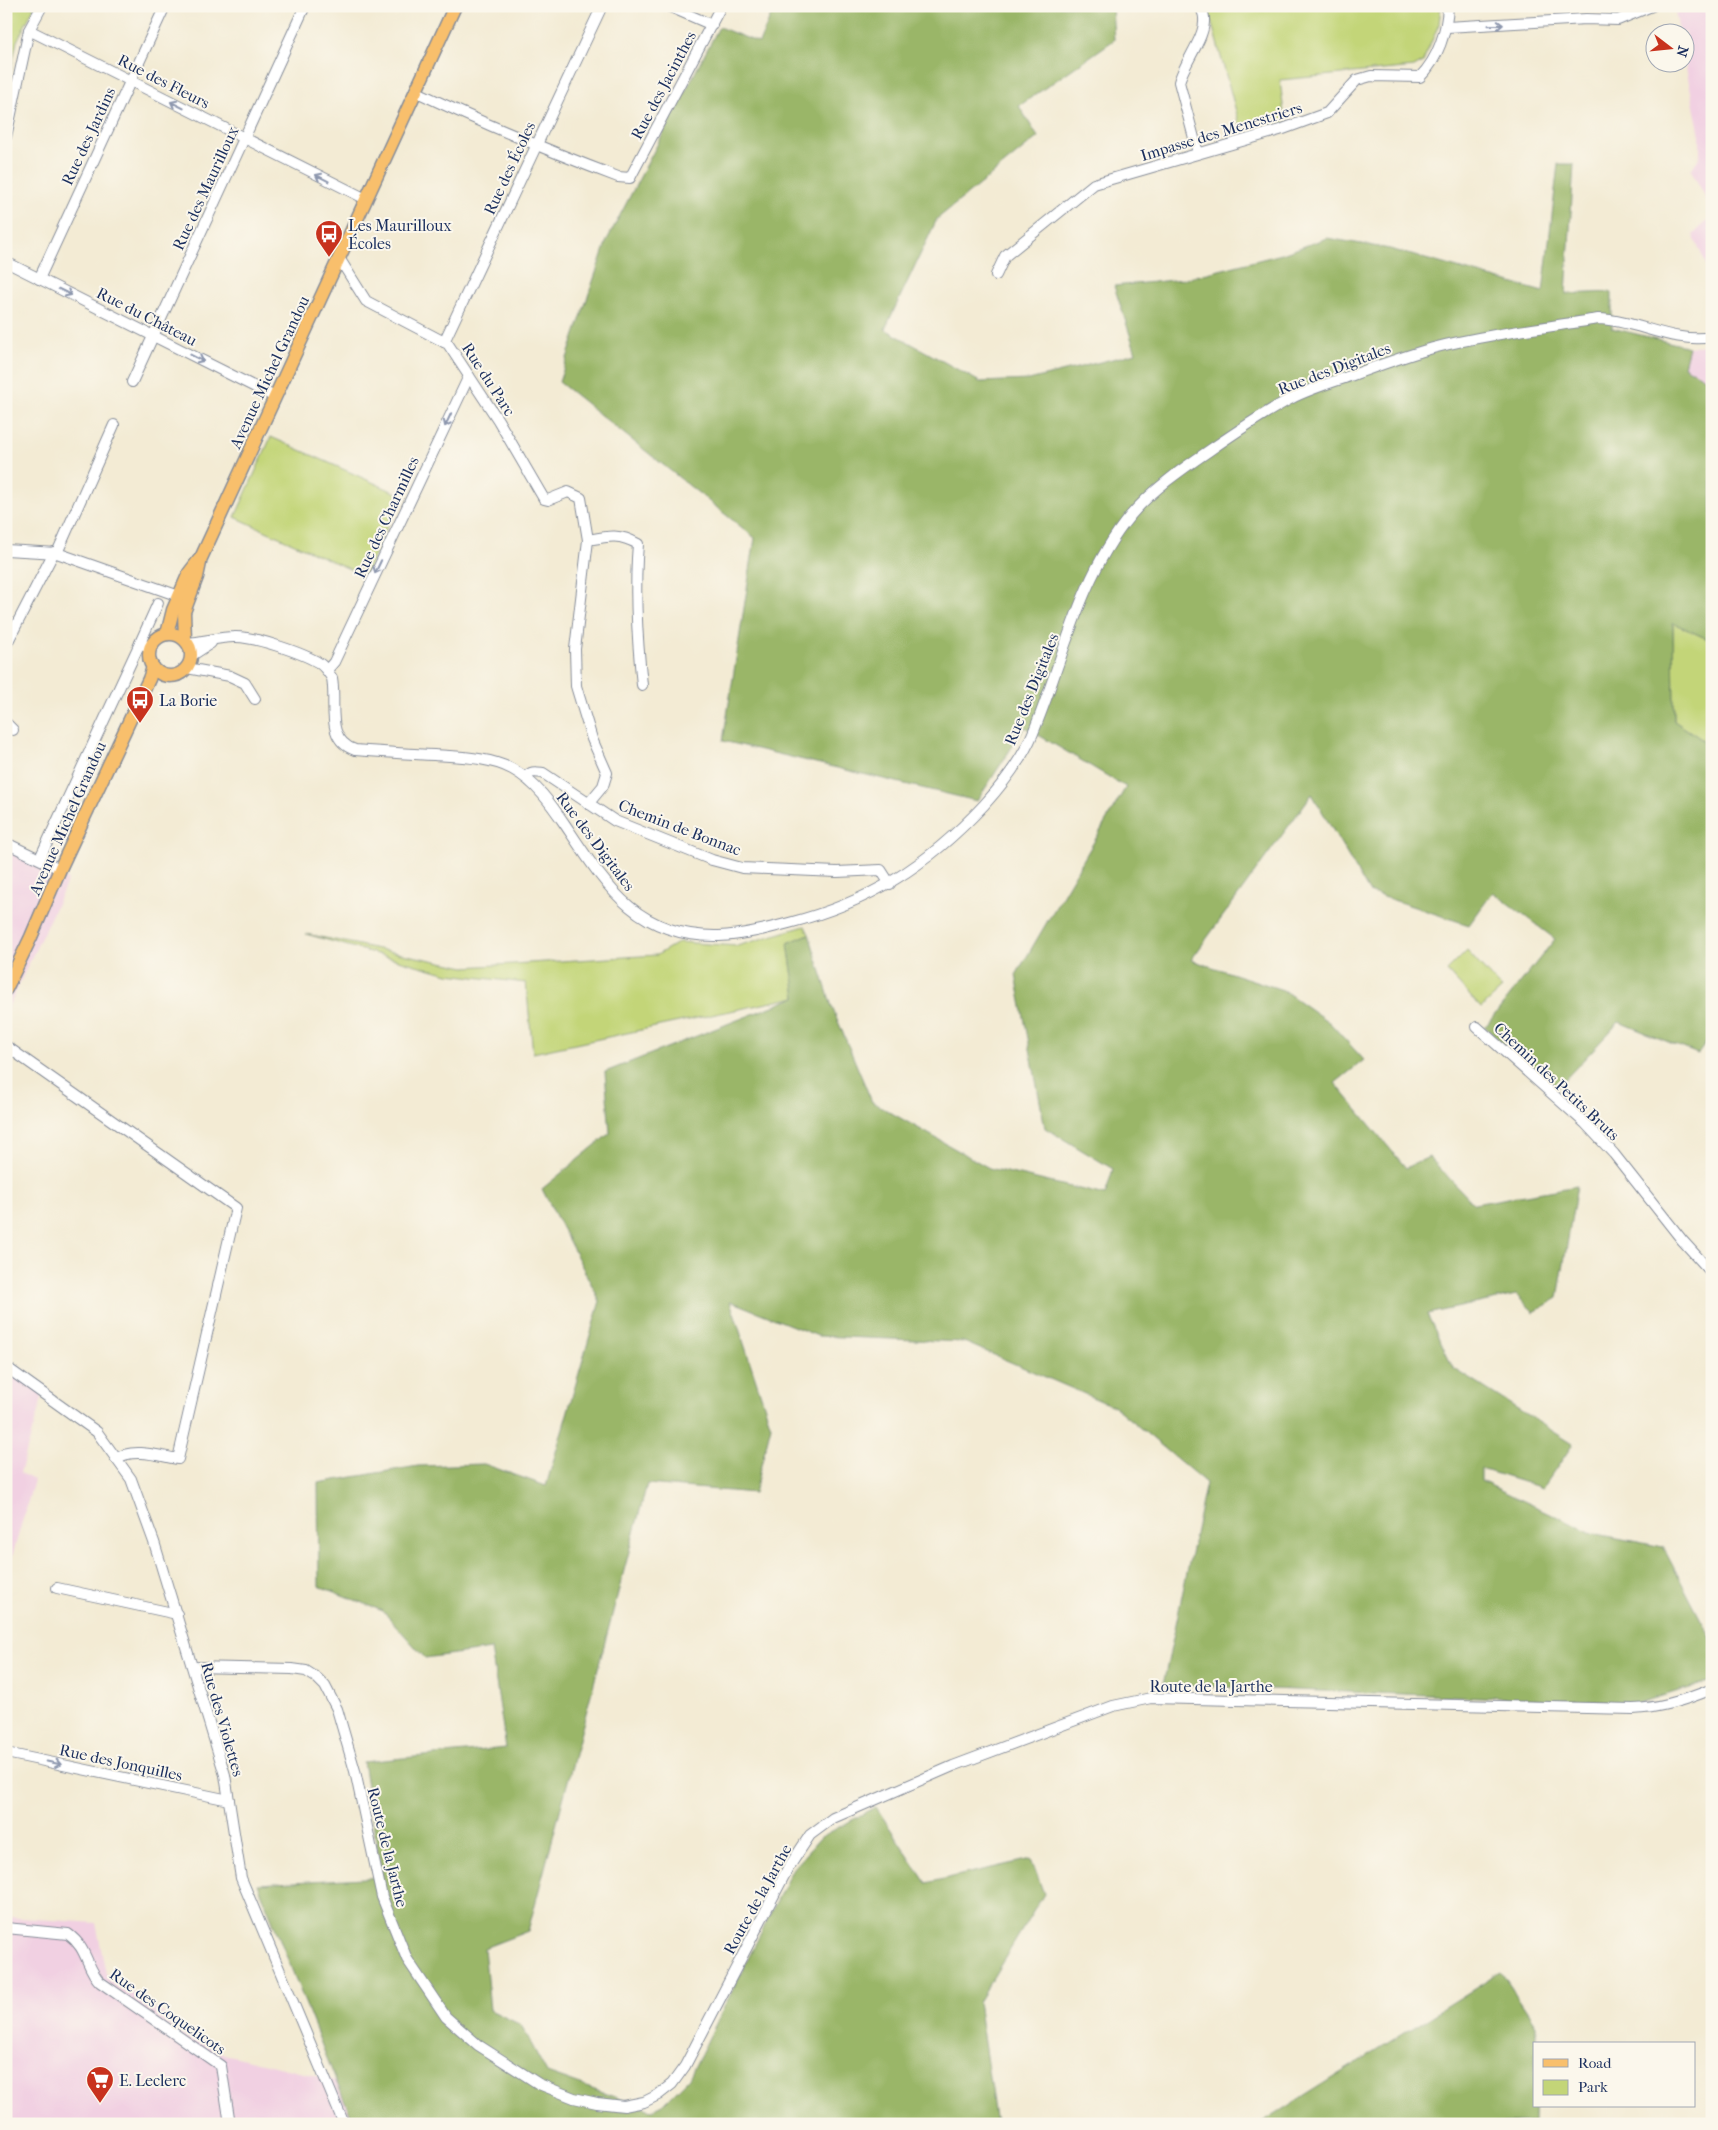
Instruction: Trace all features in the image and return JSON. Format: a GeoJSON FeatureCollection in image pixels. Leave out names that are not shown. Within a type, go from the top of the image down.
{"type":"FeatureCollection","features":[{"type":"Feature","properties":{"kind":"main road","name":"Avenue Michel Grandou"},"geometry":{"type":"LineString","coordinates":[[188,652],[184,623],[186,603],[197,576],[201,558],[455,6]]}},
{"type":"Feature","properties":{"kind":"main road","name":"Avenue Michel Grandou"},"geometry":{"type":"LineString","coordinates":[[167,634],[173,610],[188,573],[201,558]]}},
{"type":"Feature","properties":{"kind":"main road"},"geometry":{"type":"LineString","coordinates":[[167,634],[180,636],[188,652],[177,675],[165,675],[153,667],[145,645],[167,634]]}},
{"type":"Feature","properties":{"kind":"main road","name":"Avenue Michel Grandou"},"geometry":{"type":"LineString","coordinates":[[6,989],[32,937],[60,869],[149,680],[153,667]]}},
{"type":"Feature","properties":{"kind":"main road","name":"Avenue Michel Grandou"},"geometry":{"type":"LineString","coordinates":[[132,716],[165,675]]}},
{"type":"Feature","properties":{"kind":"street"},"geometry":{"type":"LineString","coordinates":[[6,137],[29,30],[42,6]]}},
{"type":"Feature","properties":{"kind":"street","name":"Rue des Jardins"},"geometry":{"type":"LineString","coordinates":[[39,279],[165,6]]}},
{"type":"Feature","properties":{"kind":"street","name":"Rue des Maurilloux"},"geometry":{"type":"LineString","coordinates":[[132,382],[305,6]]}},
{"type":"Feature","properties":{"kind":"street","name":"Rue des Écoles"},"geometry":{"type":"LineString","coordinates":[[444,342],[602,6]]}},
{"type":"Feature","properties":{"kind":"street"},"geometry":{"type":"LineString","coordinates":[[668,6],[712,25]]}},
{"type":"Feature","properties":{"kind":"street","name":"Rue des Jacinthes"},"geometry":{"type":"LineString","coordinates":[[536,146],[618,177],[630,178],[721,6]]}},
{"type":"Feature","properties":{"kind":"street"},"geometry":{"type":"LineString","coordinates":[[1198,154],[1178,82],[1200,35],[1204,18],[1200,6]]}},
{"type":"Feature","properties":{"kind":"street"},"geometry":{"type":"LineString","coordinates":[[1448,6],[1447,27],[1586,19],[1618,20],[1652,6]]}},
{"type":"Feature","properties":{"kind":"street","name":"Impasse des Menestriers"},"geometry":{"type":"LineString","coordinates":[[996,275],[1004,256],[1094,184],[1283,129],[1327,113],[1357,80],[1371,76],[1420,77],[1429,68],[1447,27]]}},
{"type":"Feature","properties":{"kind":"street","name":"Rue des Fleurs"},"geometry":{"type":"LineString","coordinates":[[29,30],[366,199]]}},
{"type":"Feature","properties":{"kind":"street"},"geometry":{"type":"LineString","coordinates":[[416,92],[536,146]]}},
{"type":"Feature","properties":{"kind":"street","name":"Rue du Parc"},"geometry":{"type":"LineString","coordinates":[[339,258],[366,301],[448,344],[498,420],[539,494],[548,500],[568,492],[581,498],[588,540]]}},
{"type":"Feature","properties":{"kind":"street","name":"Rue du Château"},"geometry":{"type":"LineString","coordinates":[[6,262],[275,397]]}},
{"type":"Feature","properties":{"kind":"street","name":"Rue des Digitales"},"geometry":{"type":"LineString","coordinates":[[328,670],[334,688],[336,735],[345,746],[355,750],[482,759],[502,764],[526,777],[551,804],[596,871],[621,901],[652,921],[683,933],[718,936],[768,929],[836,908],[890,884],[914,868],[955,835],[998,790],[1031,738],[1093,575],[1111,543],[1131,514],[1158,489],[1255,419],[1305,392],[1382,364],[1433,348],[1485,337],[1598,319],[1611,319],[1656,333],[1700,339],[1712,337]]}},
{"type":"Feature","properties":{"kind":"street","name":"Rue des Charmilles"},"geometry":{"type":"LineString","coordinates":[[328,670],[334,662],[468,376]]}},
{"type":"Feature","properties":{"kind":"street"},"geometry":{"type":"LineString","coordinates":[[6,645],[56,552],[114,425]]}},
{"type":"Feature","properties":{"kind":"street"},"geometry":{"type":"LineString","coordinates":[[588,804],[603,786],[607,773],[592,739],[576,686],[575,649],[588,540],[611,536],[627,537],[638,544],[636,572],[638,645],[642,685]]}},
{"type":"Feature","properties":{"kind":"street"},"geometry":{"type":"LineString","coordinates":[[6,550],[56,552],[179,596],[184,623]]}},
{"type":"Feature","properties":{"kind":"street"},"geometry":{"type":"LineString","coordinates":[[160,589],[173,610]]}},
{"type":"Feature","properties":{"kind":"street"},"geometry":{"type":"LineString","coordinates":[[40,858],[145,645],[158,603]]}},
{"type":"Feature","properties":{"kind":"street"},"geometry":{"type":"LineString","coordinates":[[188,652],[221,638],[247,638],[279,647],[319,663],[328,670]]}},
{"type":"Feature","properties":{"kind":"street"},"geometry":{"type":"LineString","coordinates":[[188,652],[244,683],[255,699]]}},
{"type":"Feature","properties":{"kind":"street","name":"Chemin de Bonnac"},"geometry":{"type":"LineString","coordinates":[[526,777],[534,772],[543,773],[588,804],[616,820],[712,860],[735,866],[837,872],[881,870],[890,884]]}},
{"type":"Feature","properties":{"kind":"street"},"geometry":{"type":"LineString","coordinates":[[6,843],[60,869]]}},
{"type":"Feature","properties":{"kind":"street","name":"Chemin des Petits Bruts"},"geometry":{"type":"LineString","coordinates":[[1477,1027],[1585,1123],[1614,1154],[1677,1233],[1712,1273]]}},
{"type":"Feature","properties":{"kind":"street"},"geometry":{"type":"LineString","coordinates":[[6,1046],[236,1208],[178,1459],[140,1454],[122,1454],[116,1459]]}},
{"type":"Feature","properties":{"kind":"street","name":"Rue des Violettes"},"geometry":{"type":"LineString","coordinates":[[6,1367],[97,1432],[130,1479],[154,1542],[225,1775],[241,1878],[344,2124]]}},
{"type":"Feature","properties":{"kind":"street"},"geometry":{"type":"LineString","coordinates":[[57,1588],[176,1614]]}},
{"type":"Feature","properties":{"kind":"street","name":"Route de la Jarthe"},"geometry":{"type":"LineString","coordinates":[[193,1667],[292,1669],[306,1671],[325,1686],[337,1709],[355,1771],[382,1897],[407,1959],[446,2017],[478,2045],[539,2084],[574,2098],[597,2104],[624,2106],[644,2102],[658,2095],[672,2084],[685,2066],[787,1870],[810,1835],[833,1818],[952,1766],[1113,1706],[1151,1698],[1633,1709],[1657,1708],[1712,1689]]}},
{"type":"Feature","properties":{"kind":"street","name":"Rue des Jonquilles"},"geometry":{"type":"LineString","coordinates":[[6,1753],[229,1800]]}},
{"type":"Feature","properties":{"kind":"street","name":"Rue des Coquelicots"},"geometry":{"type":"LineString","coordinates":[[6,1928],[68,1934],[76,1940],[87,1957],[95,1977],[100,1982],[221,2066],[230,2124]]}},
{"type":"Feature","properties":{"kind":"shaded area"},"geometry":{"type":"Polygon","coordinates":[[[1674,6],[1712,6],[1712,210],[1691,170],[1700,156],[1700,135],[1687,72],[1696,72],[1696,22],[1677,22],[1674,6]]]}},
{"type":"Feature","properties":{"kind":"shaded area"},"geometry":{"type":"Polygon","coordinates":[[[1712,216],[1712,278],[1693,235],[1712,216]]]}},
{"type":"Feature","properties":{"kind":"shaded area"},"geometry":{"type":"Polygon","coordinates":[[[1712,344],[1712,382],[1684,366],[1689,347],[1712,344]]]}},
{"type":"Feature","properties":{"kind":"shaded area"},"geometry":{"type":"Polygon","coordinates":[[[6,850],[68,880],[6,1012],[6,850]]]}},
{"type":"Feature","properties":{"kind":"shaded area"},"geometry":{"type":"Polygon","coordinates":[[[6,1360],[45,1388],[20,1473],[34,1480],[6,1578],[6,1360]]]}},
{"type":"Feature","properties":{"kind":"shaded area"},"geometry":{"type":"Polygon","coordinates":[[[6,1917],[96,1923],[106,1974],[224,2054],[336,2081],[355,2124],[6,2124],[6,1917]]]}},
{"type":"Feature","properties":{"kind":"green space"},"geometry":{"type":"Polygon","coordinates":[[[6,6],[35,6],[17,41],[6,91],[6,6]]]}},
{"type":"Feature","properties":{"kind":"green space"},"geometry":{"type":"Polygon","coordinates":[[[775,6],[1112,6],[1114,40],[1019,106],[1038,137],[937,219],[885,329],[980,382],[1029,380],[1136,353],[1114,286],[1184,279],[1282,254],[1327,238],[1390,249],[1543,292],[1558,164],[1574,164],[1566,294],[1612,292],[1612,328],[1689,347],[1684,366],[1712,382],[1712,641],[1673,623],[1674,721],[1712,746],[1712,1035],[1698,1054],[1619,1022],[1555,1090],[1485,1027],[1555,939],[1493,892],[1469,925],[1369,892],[1312,794],[1191,960],[1283,990],[1330,1023],[1364,1060],[1335,1083],[1406,1168],[1429,1157],[1474,1204],[1577,1186],[1558,1298],[1534,1312],[1516,1295],[1427,1314],[1453,1368],[1573,1444],[1543,1488],[1481,1469],[1481,1481],[1592,1533],[1663,1547],[1712,1641],[1712,1681],[1639,1703],[1163,1685],[1206,1483],[1115,1407],[964,1342],[818,1336],[730,1301],[771,1426],[754,1493],[647,1484],[528,1931],[484,1948],[490,2010],[521,2025],[547,2073],[651,2110],[663,2104],[689,2078],[793,1868],[821,1837],[876,1807],[926,1883],[1031,1859],[1044,1894],[978,2002],[996,2124],[355,2124],[336,2081],[258,1884],[382,1877],[363,1762],[506,1748],[491,1649],[425,1658],[383,1611],[319,1586],[318,1483],[418,1466],[484,1464],[546,1486],[600,1301],[542,1189],[610,1133],[605,1072],[796,997],[788,943],[809,934],[832,1007],[872,1102],[989,1168],[1105,1195],[1113,1169],[1045,1128],[1016,975],[1126,787],[1025,727],[977,801],[723,741],[755,538],[559,382],[607,240],[719,27],[759,43],[775,6]]]}},
{"type":"Feature","properties":{"kind":"green space"},"geometry":{"type":"Polygon","coordinates":[[[1235,6],[1441,6],[1439,24],[1423,62],[1414,67],[1280,80],[1285,122],[1242,133],[1208,10],[1235,6]]]}},
{"type":"Feature","properties":{"kind":"green space"},"geometry":{"type":"Polygon","coordinates":[[[271,437],[401,495],[365,576],[235,517],[271,437]]]}},
{"type":"Feature","properties":{"kind":"green space"},"geometry":{"type":"Polygon","coordinates":[[[1673,623],[1712,641],[1712,746],[1674,721],[1673,623]]]}},
{"type":"Feature","properties":{"kind":"green space"},"geometry":{"type":"Polygon","coordinates":[[[805,926],[809,934],[788,943],[796,997],[533,1053],[526,983],[448,974],[306,934],[465,967],[657,955],[679,942],[737,946],[805,926]]]}},
{"type":"Feature","properties":{"kind":"green space"},"geometry":{"type":"Polygon","coordinates":[[[1467,951],[1502,989],[1481,1008],[1447,971],[1467,951]]]}},
{"type":"Feature","properties":{"kind":"green space"},"geometry":{"type":"Polygon","coordinates":[[[1501,1972],[1536,2025],[1536,2042],[1533,2042],[1534,2124],[1259,2124],[1501,1972]]]}},
{"type":"Feature","properties":{"kind":"place","name":"Les Maurilloux Écoles"},"geometry":{"type":"Point","coordinates":[329,258]}},
{"type":"Feature","properties":{"kind":"place","name":"La Borie"},"geometry":{"type":"Point","coordinates":[140,724]}},
{"type":"Feature","properties":{"kind":"place","name":"E. Leclerc"},"geometry":{"type":"Point","coordinates":[100,2104]}}]}
